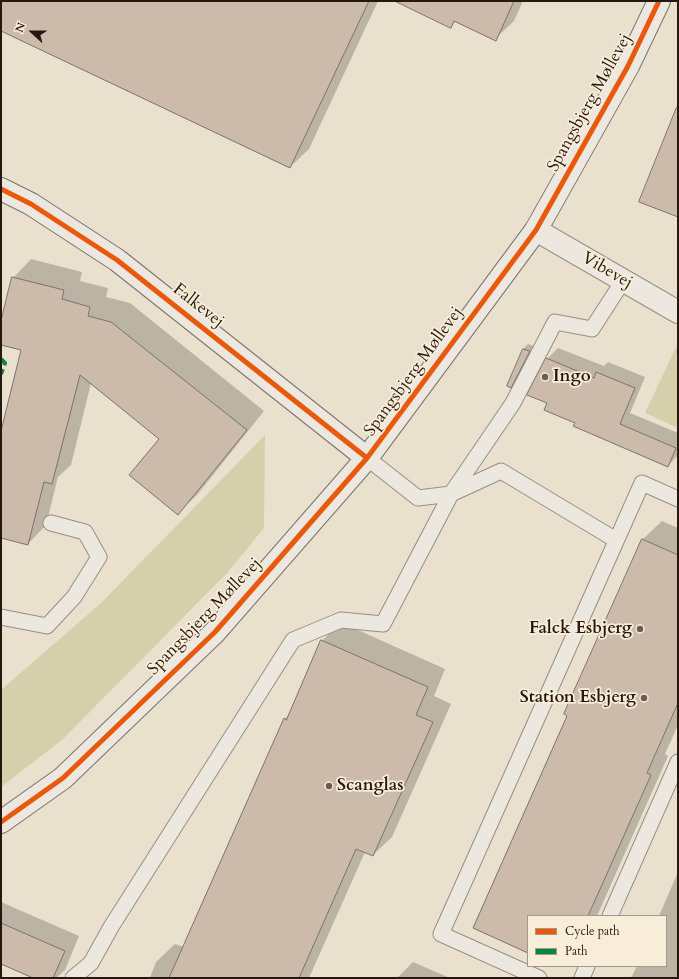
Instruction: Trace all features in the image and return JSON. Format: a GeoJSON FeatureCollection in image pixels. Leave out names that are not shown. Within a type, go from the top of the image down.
{"type":"FeatureCollection","features":[{"type":"Feature","properties":{"kind":"street","name":"Spangsbjerg Møllevej"},"geometry":{"type":"LineString","coordinates":[[1,822],[63,778],[215,632],[367,458],[536,230],[628,66],[659,1]]}},
{"type":"Feature","properties":{"kind":"street","name":"Falkevej"},"geometry":{"type":"LineString","coordinates":[[1,189],[31,204],[117,260],[367,458]]}},
{"type":"Feature","properties":{"kind":"street","name":"Vibevej"},"geometry":{"type":"LineString","coordinates":[[536,230],[678,312]]}},
{"type":"Feature","properties":{"kind":"lane"},"geometry":{"type":"LineString","coordinates":[[72,978],[91,963],[111,927],[293,640],[341,620],[383,624],[451,494],[513,404],[555,322],[592,329],[623,281]]}},
{"type":"Feature","properties":{"kind":"lane"},"geometry":{"type":"LineString","coordinates":[[367,458],[418,498],[451,494],[501,472],[616,540]]}},
{"type":"Feature","properties":{"kind":"lane"},"geometry":{"type":"LineString","coordinates":[[539,978],[440,934],[642,482],[678,499]]}},
{"type":"Feature","properties":{"kind":"lane"},"geometry":{"type":"LineString","coordinates":[[1,617],[47,626],[74,597],[99,557],[85,532],[51,523]]}},
{"type":"Feature","properties":{"kind":"lane"},"geometry":{"type":"LineString","coordinates":[[610,915],[676,770]]}},
{"type":"Feature","properties":{"kind":"lane"},"geometry":{"type":"LineString","coordinates":[[582,978],[587,967]]}},
{"type":"Feature","properties":{"kind":"shaded area"},"geometry":{"type":"Polygon","coordinates":[[[676,347],[678,348],[678,428],[645,413],[676,347]]]}},
{"type":"Feature","properties":{"kind":"shaded area"},"geometry":{"type":"Polygon","coordinates":[[[265,435],[264,528],[227,573],[63,739],[1,787],[1,690],[101,603],[265,435]]]}},
{"type":"Feature","properties":{"kind":"building"},"geometry":{"type":"Polygon","coordinates":[[[1,1],[369,1],[290,168],[1,31],[1,1]]]}},
{"type":"Feature","properties":{"kind":"building"},"geometry":{"type":"Polygon","coordinates":[[[395,1],[514,1],[496,41],[454,21],[451,28],[395,1]]]}},
{"type":"Feature","properties":{"kind":"building"},"geometry":{"type":"Polygon","coordinates":[[[678,107],[678,217],[639,202],[678,107]]]}},
{"type":"Feature","properties":{"kind":"building"},"geometry":{"type":"Polygon","coordinates":[[[12,277],[64,290],[62,299],[90,307],[88,316],[111,322],[247,430],[178,515],[129,475],[159,439],[80,375],[52,484],[44,482],[28,545],[1,538],[1,431],[21,350],[1,345],[1,321],[12,277]]]}},
{"type":"Feature","properties":{"kind":"building"},"geometry":{"type":"Polygon","coordinates":[[[523,349],[530,351],[511,388],[507,386],[523,349]]]}},
{"type":"Feature","properties":{"kind":"building"},"geometry":{"type":"Polygon","coordinates":[[[546,358],[594,378],[596,372],[635,388],[620,424],[676,448],[668,467],[573,426],[575,423],[544,410],[547,403],[527,395],[546,358]]]}},
{"type":"Feature","properties":{"kind":"building"},"geometry":{"type":"Polygon","coordinates":[[[642,539],[678,555],[678,703],[647,773],[651,775],[588,915],[527,915],[527,953],[473,928],[567,716],[564,714],[642,539]]]}},
{"type":"Feature","properties":{"kind":"building","name":"Scanglas"},"geometry":{"type":"Polygon","coordinates":[[[321,640],[428,687],[416,715],[433,722],[373,856],[356,849],[299,978],[169,978],[284,718],[286,720],[321,640]]]}},
{"type":"Feature","properties":{"kind":"building"},"geometry":{"type":"Polygon","coordinates":[[[1,923],[65,951],[53,978],[33,978],[1,964],[1,923]]]}},
{"type":"Feature","properties":{"kind":"marked path"},"geometry":{"type":"LineString","coordinates":[[1,359],[5,363],[1,374]]}},
{"type":"Feature","properties":{"kind":"cycle path"},"geometry":{"type":"LineString","coordinates":[[1,822],[63,778],[215,632],[367,458],[536,230],[628,66],[659,1]]}},
{"type":"Feature","properties":{"kind":"cycle path"},"geometry":{"type":"LineString","coordinates":[[1,189],[31,204],[117,260],[367,458]]}},
{"type":"Feature","properties":{"kind":"place","name":"Ingo"},"geometry":{"type":"Point","coordinates":[545,377]}},
{"type":"Feature","properties":{"kind":"place","name":"Falck Esbjerg"},"geometry":{"type":"Point","coordinates":[640,629]}},
{"type":"Feature","properties":{"kind":"place","name":"Station Esbjerg"},"geometry":{"type":"Point","coordinates":[644,698]}},
{"type":"Feature","properties":{"kind":"place","name":"Scanglas"},"geometry":{"type":"Point","coordinates":[329,786]}}]}
